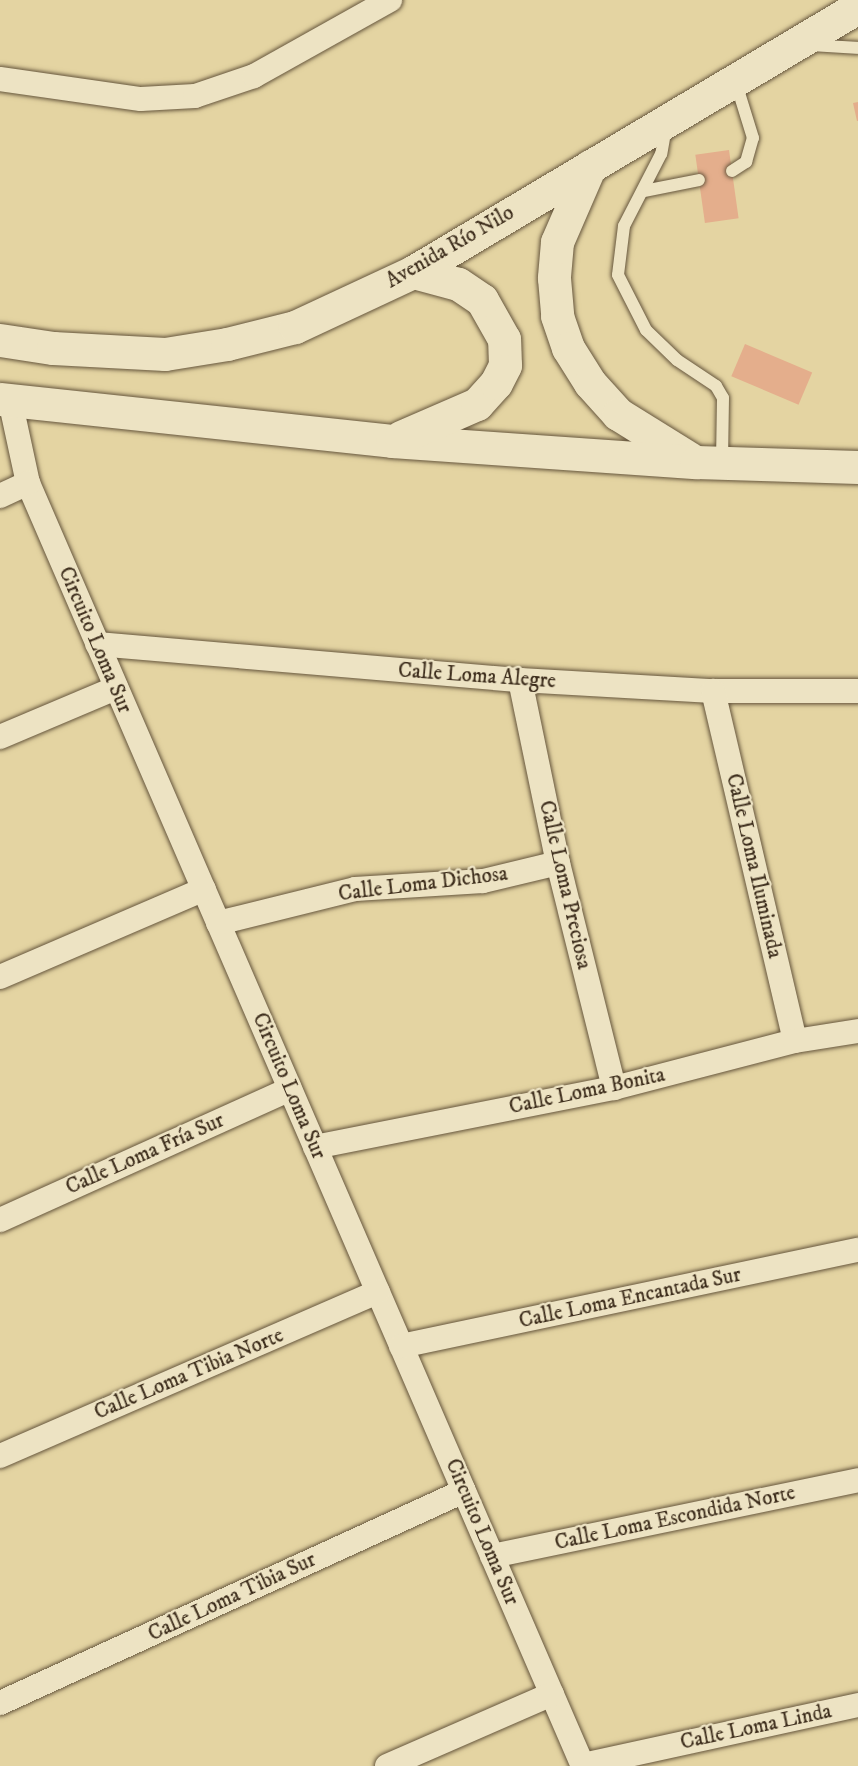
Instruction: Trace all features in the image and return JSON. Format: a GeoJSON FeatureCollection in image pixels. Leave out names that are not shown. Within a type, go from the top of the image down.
{"type":"FeatureCollection","features":[{"type":"Feature","properties":{"kind":"main road","name":"Avenida Río Nilo"},"geometry":{"type":"LineString","coordinates":[[0,340],[53,348],[165,354],[227,344],[295,327],[413,272],[794,43],[858,7]]}},
{"type":"Feature","properties":{"kind":"main road"},"geometry":{"type":"LineString","coordinates":[[590,166],[557,242],[554,278],[557,316],[568,348],[590,384],[618,414],[709,463]]}},
{"type":"Feature","properties":{"kind":"main road"},"geometry":{"type":"LineString","coordinates":[[392,441],[477,404],[496,383],[505,364],[504,339],[482,300],[458,284],[413,272]]}},
{"type":"Feature","properties":{"kind":"main road"},"geometry":{"type":"LineString","coordinates":[[5,399],[392,441],[709,463],[858,467]]}},
{"type":"Feature","properties":{"kind":"street"},"geometry":{"type":"LineString","coordinates":[[0,79],[141,99],[195,96],[254,76],[390,0]]}},
{"type":"Feature","properties":{"kind":"street","name":"Circuito Loma Sur"},"geometry":{"type":"LineString","coordinates":[[5,399],[28,483],[583,1765]]}},
{"type":"Feature","properties":{"kind":"street"},"geometry":{"type":"LineString","coordinates":[[0,496],[28,483]]}},
{"type":"Feature","properties":{"kind":"street","name":"Calle Loma Alegre"},"geometry":{"type":"LineString","coordinates":[[97,644],[520,680],[713,691],[858,691]]}},
{"type":"Feature","properties":{"kind":"street","name":"Calle Loma Preciosa"},"geometry":{"type":"LineString","coordinates":[[520,680],[558,863],[614,1088]]}},
{"type":"Feature","properties":{"kind":"street"},"geometry":{"type":"LineString","coordinates":[[0,737],[116,688]]}},
{"type":"Feature","properties":{"kind":"street","name":"Calle Loma Iluminada"},"geometry":{"type":"LineString","coordinates":[[713,691],[795,1041]]}},
{"type":"Feature","properties":{"kind":"street","name":"Calle Loma Dichosa"},"geometry":{"type":"LineString","coordinates":[[218,923],[355,889],[483,881],[558,863]]}},
{"type":"Feature","properties":{"kind":"street"},"geometry":{"type":"LineString","coordinates":[[0,977],[204,889]]}},
{"type":"Feature","properties":{"kind":"street","name":"Calle Loma Bonita"},"geometry":{"type":"LineString","coordinates":[[315,1147],[614,1088],[795,1041],[858,1031]]}},
{"type":"Feature","properties":{"kind":"street","name":"Calle Loma Fría Sur"},"geometry":{"type":"LineString","coordinates":[[0,1220],[290,1089]]}},
{"type":"Feature","properties":{"kind":"street","name":"Calle Loma Encantada Sur"},"geometry":{"type":"LineString","coordinates":[[401,1346],[858,1250]]}},
{"type":"Feature","properties":{"kind":"street","name":"Calle Loma Tibia Norte"},"geometry":{"type":"LineString","coordinates":[[0,1456],[378,1292]]}},
{"type":"Feature","properties":{"kind":"street","name":"Calle Loma Escondida Norte"},"geometry":{"type":"LineString","coordinates":[[492,1556],[858,1480]]}},
{"type":"Feature","properties":{"kind":"street","name":"Calle Loma Tibia Sur"},"geometry":{"type":"LineString","coordinates":[[0,1702],[464,1491]]}},
{"type":"Feature","properties":{"kind":"street"},"geometry":{"type":"LineString","coordinates":[[387,1766],[552,1694]]}},
{"type":"Feature","properties":{"kind":"street","name":"Calle Loma Linda"},"geometry":{"type":"LineString","coordinates":[[583,1765],[858,1705]]}},
{"type":"Feature","properties":{"kind":"lane"},"geometry":{"type":"LineString","coordinates":[[794,43],[858,48]]}},
{"type":"Feature","properties":{"kind":"lane"},"geometry":{"type":"LineString","coordinates":[[732,171],[746,162],[753,138],[734,79]]}},
{"type":"Feature","properties":{"kind":"lane"},"geometry":{"type":"LineString","coordinates":[[668,119],[661,154],[624,226],[618,275],[646,330],[677,360],[716,386],[723,398],[709,463]]}},
{"type":"Feature","properties":{"kind":"lane"},"geometry":{"type":"LineString","coordinates":[[644,191],[699,180]]}},
{"type":"Feature","properties":{"kind":"building"},"geometry":{"type":"Polygon","coordinates":[[[858,102],[858,121],[857,121],[853,103],[858,102]]]}},
{"type":"Feature","properties":{"kind":"building"},"geometry":{"type":"Polygon","coordinates":[[[729,150],[739,218],[705,223],[695,155],[729,150]]]}},
{"type":"Feature","properties":{"kind":"building"},"geometry":{"type":"Polygon","coordinates":[[[745,344],[812,373],[799,405],[731,376],[745,344]]]}}]}
